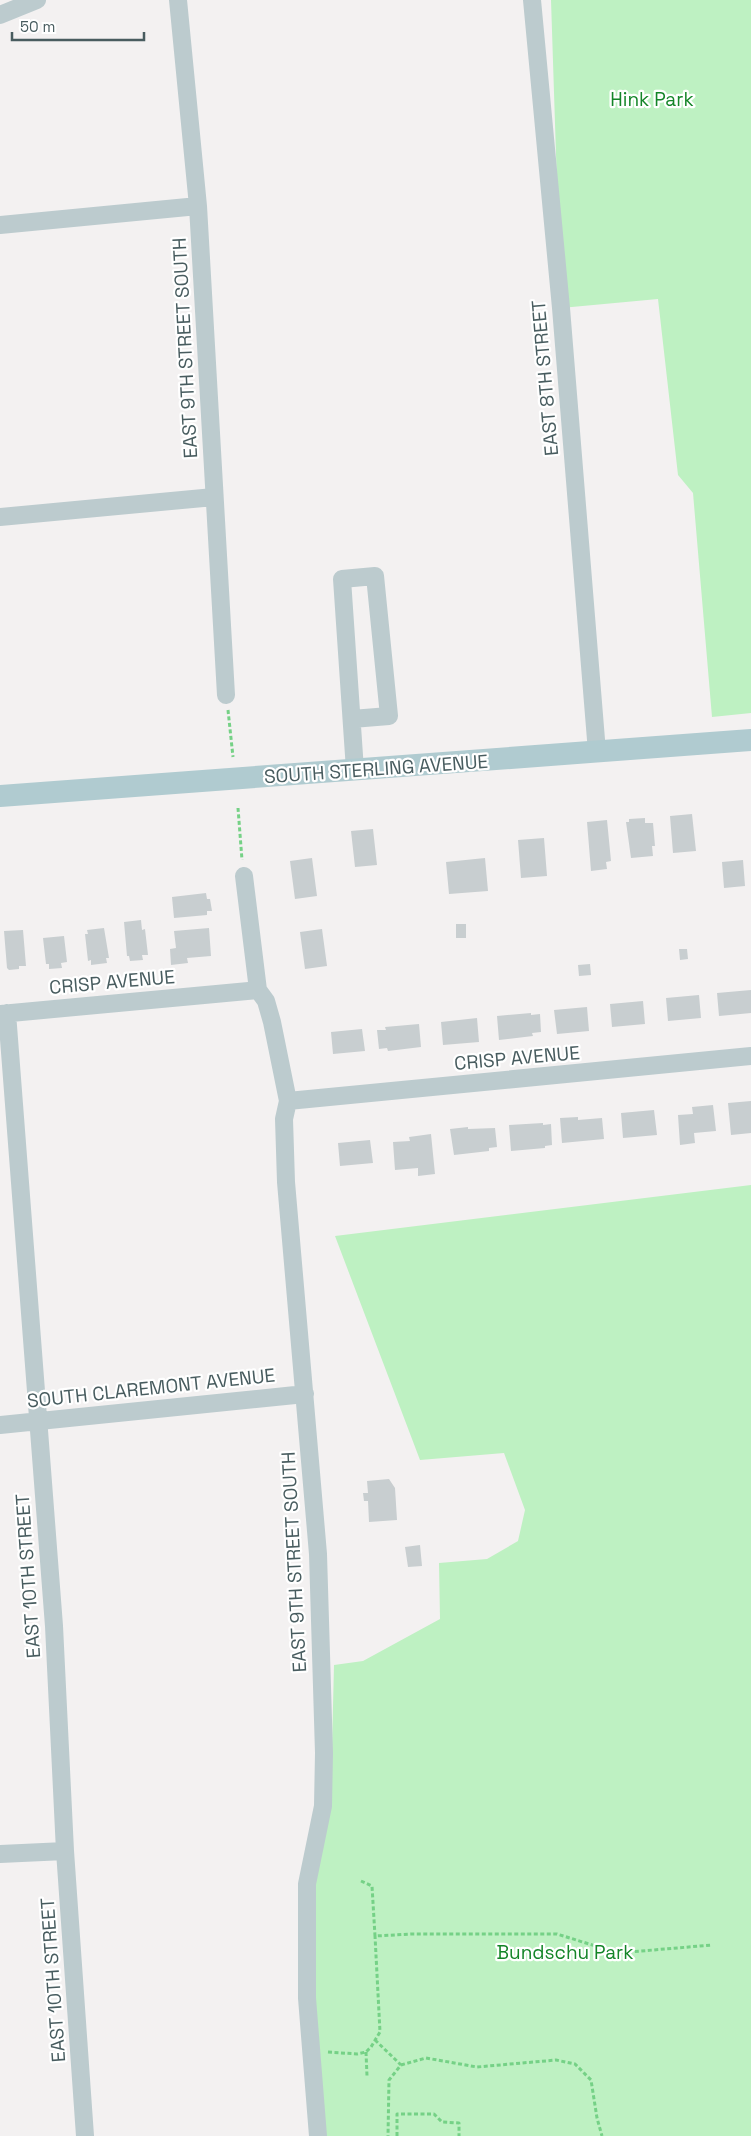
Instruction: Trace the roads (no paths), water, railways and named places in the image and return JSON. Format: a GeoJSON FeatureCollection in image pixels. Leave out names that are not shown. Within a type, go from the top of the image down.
{"type":"FeatureCollection","features":[{"type":"Feature","properties":{"kind":"main road","name":"SOUTH STERLING AVENUE"},"geometry":{"type":"LineString","coordinates":[[0,796],[751,740]]}},
{"type":"Feature","properties":{"kind":"street"},"geometry":{"type":"LineString","coordinates":[[0,15],[37,0]]}},
{"type":"Feature","properties":{"kind":"street","name":"EAST 9TH STREET SOUTH"},"geometry":{"type":"LineString","coordinates":[[178,0],[198,206],[226,695]]}},
{"type":"Feature","properties":{"kind":"street","name":"EAST 8TH STREET"},"geometry":{"type":"LineString","coordinates":[[532,0],[561,308],[597,752]]}},
{"type":"Feature","properties":{"kind":"street"},"geometry":{"type":"LineString","coordinates":[[0,225],[198,206]]}},
{"type":"Feature","properties":{"kind":"street"},"geometry":{"type":"LineString","coordinates":[[0,517],[214,497]]}},
{"type":"Feature","properties":{"kind":"street"},"geometry":{"type":"LineString","coordinates":[[352,719],[389,716],[375,576],[342,579],[355,770]]}},
{"type":"Feature","properties":{"kind":"street","name":"EAST 9TH STREET SOUTH"},"geometry":{"type":"LineString","coordinates":[[244,876],[258,990],[266,1001],[272,1022],[288,1101],[284,1119],[286,1182],[318,1554],[324,1753],[323,1806],[308,1884],[307,1998],[318,2136]]}},
{"type":"Feature","properties":{"kind":"street","name":"CRISP AVENUE"},"geometry":{"type":"LineString","coordinates":[[3,1013],[258,990]]}},
{"type":"Feature","properties":{"kind":"street","name":"EAST 10TH STREET"},"geometry":{"type":"LineString","coordinates":[[3,1013],[54,1626],[65,1851],[84,2136]]}},
{"type":"Feature","properties":{"kind":"street","name":"CRISP AVENUE"},"geometry":{"type":"LineString","coordinates":[[288,1101],[751,1056]]}},
{"type":"Feature","properties":{"kind":"street","name":"SOUTH CLAREMONT AVENUE"},"geometry":{"type":"LineString","coordinates":[[0,1425],[305,1394]]}},
{"type":"Feature","properties":{"kind":"street"},"geometry":{"type":"LineString","coordinates":[[0,1854],[65,1851]]}},
{"type":"Feature","properties":{"kind":"park label","name":"Hink Park"},"geometry":{"type":"Point","coordinates":[652,99]}},
{"type":"Feature","properties":{"kind":"park label","name":"Bundschu Park"},"geometry":{"type":"Point","coordinates":[565,1952]}}]}
